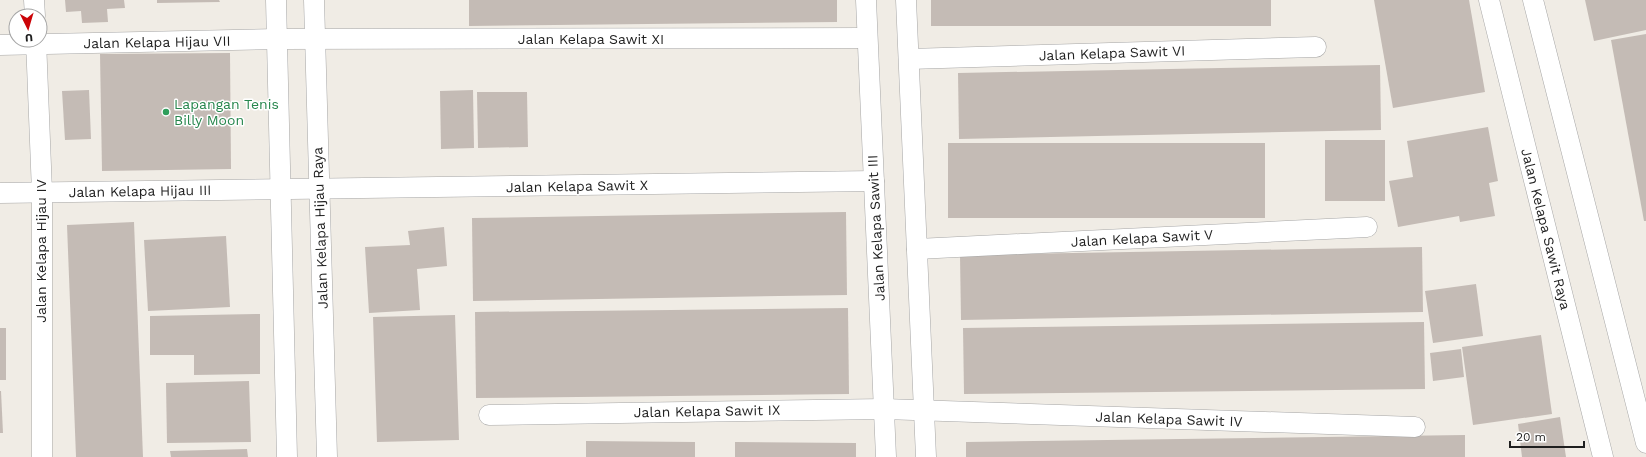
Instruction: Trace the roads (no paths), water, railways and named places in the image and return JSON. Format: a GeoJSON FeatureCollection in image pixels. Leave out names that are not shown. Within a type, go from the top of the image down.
{"type":"FeatureCollection","features":[{"type":"Feature","properties":{"kind":"street"},"geometry":{"type":"LineString","coordinates":[[276,0],[286,457]]}},
{"type":"Feature","properties":{"kind":"street","name":"Jalan Kelapa Hijau Raya"},"geometry":{"type":"LineString","coordinates":[[314,0],[327,457]]}},
{"type":"Feature","properties":{"kind":"street","name":"Jalan Kelapa Sawit III"},"geometry":{"type":"LineString","coordinates":[[866,0],[886,457]]}},
{"type":"Feature","properties":{"kind":"street"},"geometry":{"type":"LineString","coordinates":[[906,0],[926,457]]}},
{"type":"Feature","properties":{"kind":"street","name":"Jalan Kelapa Sawit Raya"},"geometry":{"type":"LineString","coordinates":[[1489,0],[1603,457]]}},
{"type":"Feature","properties":{"kind":"street"},"geometry":{"type":"LineString","coordinates":[[1533,0],[1646,443]]}},
{"type":"Feature","properties":{"kind":"street","name":"Jalan Kelapa Sawit XI"},"geometry":{"type":"LineString","coordinates":[[315,39],[868,38]]}},
{"type":"Feature","properties":{"kind":"street","name":"Jalan Kelapa Hijau VII"},"geometry":{"type":"LineString","coordinates":[[48,42],[315,39]]}},
{"type":"Feature","properties":{"kind":"street","name":"Jalan Kelapa Hijau IV"},"geometry":{"type":"LineString","coordinates":[[36,48],[42,192],[42,457]]}},
{"type":"Feature","properties":{"kind":"street","name":"Jalan Kelapa Sawit VI"},"geometry":{"type":"LineString","coordinates":[[909,59],[1316,48]]}},
{"type":"Feature","properties":{"kind":"street","name":"Jalan Kelapa Sawit X"},"geometry":{"type":"LineString","coordinates":[[280,188],[319,189],[874,181]]}},
{"type":"Feature","properties":{"kind":"street","name":"Jalan Kelapa Hijau III"},"geometry":{"type":"LineString","coordinates":[[0,193],[280,188]]}},
{"type":"Feature","properties":{"kind":"street","name":"Jalan Kelapa Sawit V"},"geometry":{"type":"LineString","coordinates":[[917,249],[1367,227]]}},
{"type":"Feature","properties":{"kind":"street","name":"Jalan Kelapa Sawit IX"},"geometry":{"type":"LineString","coordinates":[[489,414],[884,409],[924,411]]}},
{"type":"Feature","properties":{"kind":"street","name":"Jalan Kelapa Sawit IV"},"geometry":{"type":"LineString","coordinates":[[924,411],[1415,427]]}},
{"type":"Feature","properties":{"kind":"place","name":"Lapangan Tenis Billy Moon"},"geometry":{"type":"Point","coordinates":[166,112]}}]}
